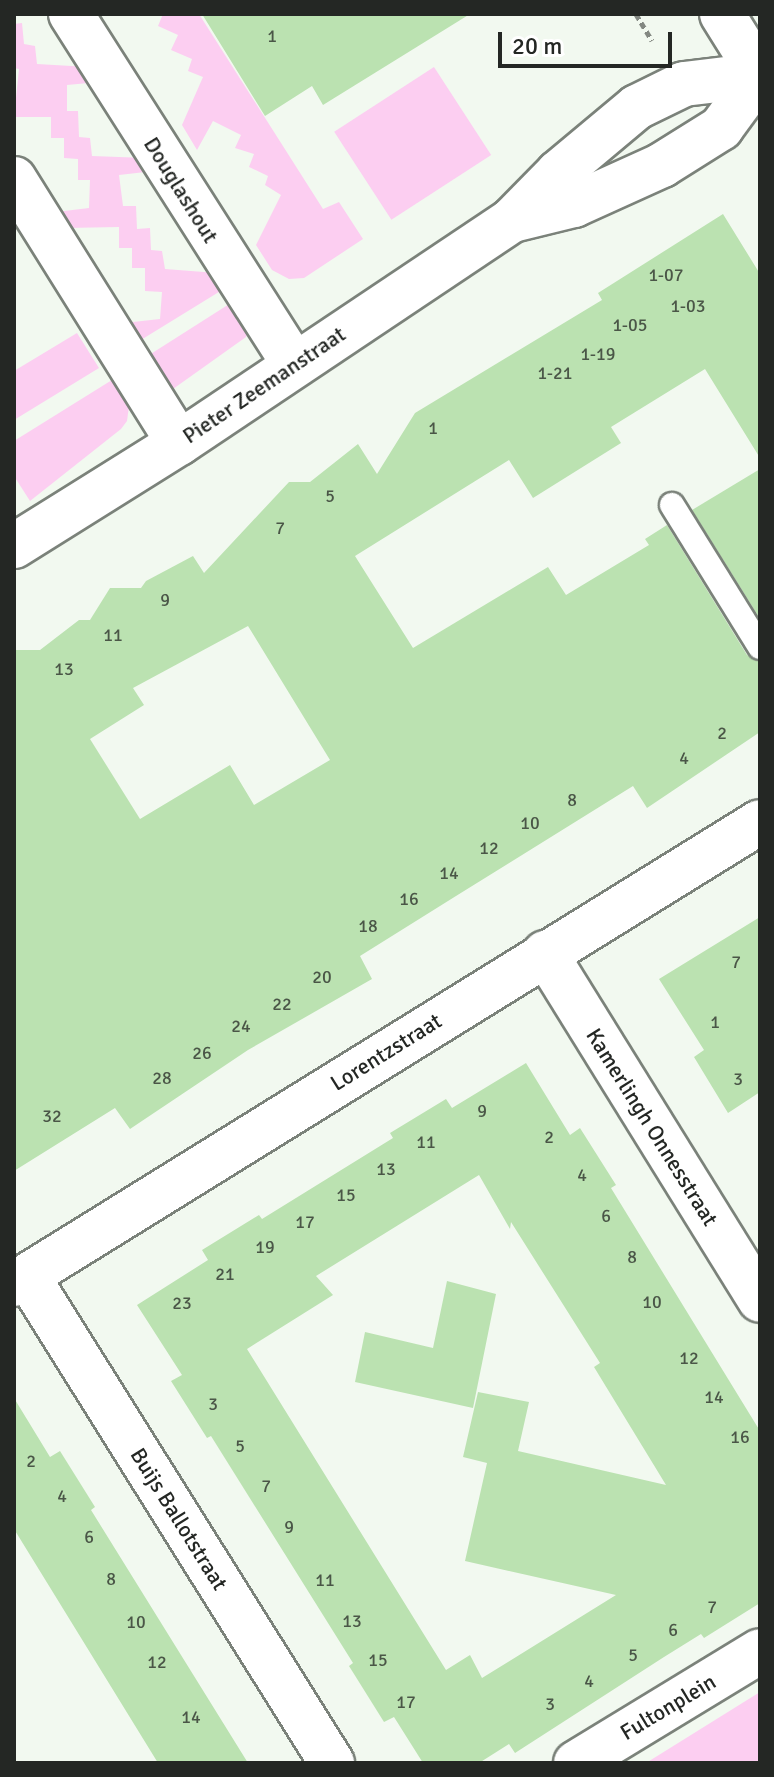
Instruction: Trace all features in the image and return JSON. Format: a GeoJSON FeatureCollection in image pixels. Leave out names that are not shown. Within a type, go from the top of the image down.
{"type":"FeatureCollection","features":[{"type":"Feature","properties":{"kind":"street","name":"Douglashout"},"geometry":{"type":"LineString","coordinates":[[71,14],[294,364]]}},
{"type":"Feature","properties":{"kind":"street"},"geometry":{"type":"LineString","coordinates":[[722,14],[760,75]]}},
{"type":"Feature","properties":{"kind":"street","name":"Pieter Zeemanstraat"},"geometry":{"type":"LineString","coordinates":[[512,220],[574,205],[662,165],[721,128],[760,75]]}},
{"type":"Feature","properties":{"kind":"street","name":"Pieter Zeemanstraat"},"geometry":{"type":"LineString","coordinates":[[14,546],[179,443],[512,220],[558,173],[637,107],[684,84],[760,75]]}},
{"type":"Feature","properties":{"kind":"street"},"geometry":{"type":"LineString","coordinates":[[14,179],[179,443]]}},
{"type":"Feature","properties":{"kind":"street","name":"Lorentzstraat"},"geometry":{"type":"LineString","coordinates":[[20,1280],[760,822]]}},
{"type":"Feature","properties":{"kind":"street","name":"Kamerlingh Onnesstraat"},"geometry":{"type":"LineString","coordinates":[[545,953],[760,1300]]}},
{"type":"Feature","properties":{"kind":"street","name":"Buijs Ballotstraat"},"geometry":{"type":"LineString","coordinates":[[20,1280],[332,1763]]}},
{"type":"Feature","properties":{"kind":"street","name":"Fultonplein"},"geometry":{"type":"LineString","coordinates":[[576,1763],[760,1651]]}},
{"type":"Feature","properties":{"kind":"lane"},"geometry":{"type":"LineString","coordinates":[[672,505],[760,647]]}},
{"type":"Feature","properties":{"kind":"shaded area"},"geometry":{"type":"Polygon","coordinates":[[[163,14],[199,14],[323,209],[339,202],[363,239],[304,278],[289,279],[272,270],[256,245],[281,195],[265,185],[268,176],[249,167],[254,154],[235,148],[241,135],[213,121],[197,150],[182,125],[203,77],[188,71],[192,59],[171,50],[178,35],[158,26],[163,14]]]}},
{"type":"Feature","properties":{"kind":"shaded area"},"geometry":{"type":"Polygon","coordinates":[[[22,23],[24,44],[35,46],[37,64],[89,67],[99,82],[67,85],[67,111],[78,111],[79,137],[90,138],[92,156],[146,158],[154,171],[119,175],[123,206],[136,206],[137,229],[150,228],[151,250],[162,251],[165,269],[217,273],[227,287],[136,343],[124,323],[160,319],[162,292],[145,291],[145,268],[132,268],[132,248],[119,248],[119,227],[66,228],[56,212],[89,208],[90,180],[78,180],[78,159],[64,158],[64,138],[51,138],[51,117],[14,117],[19,69],[14,68],[14,24],[22,23]]]}},
{"type":"Feature","properties":{"kind":"shaded area"},"geometry":{"type":"Polygon","coordinates":[[[434,67],[491,155],[391,220],[334,132],[434,67]]]}},
{"type":"Feature","properties":{"kind":"shaded area"},"geometry":{"type":"Polygon","coordinates":[[[234,301],[248,333],[246,337],[173,389],[166,389],[146,357],[234,301]]]}},
{"type":"Feature","properties":{"kind":"shaded area"},"geometry":{"type":"Polygon","coordinates":[[[77,333],[99,368],[14,420],[14,371],[77,333]]]}},
{"type":"Feature","properties":{"kind":"shaded area"},"geometry":{"type":"Polygon","coordinates":[[[120,375],[130,399],[127,421],[30,501],[14,476],[14,441],[120,375]]]}},
{"type":"Feature","properties":{"kind":"shaded area"},"geometry":{"type":"Polygon","coordinates":[[[760,1692],[760,1763],[646,1763],[760,1692]]]}},
{"type":"Feature","properties":{"kind":"building"},"geometry":{"type":"Polygon","coordinates":[[[202,14],[470,14],[323,105],[312,86],[265,116],[202,14]]]}},
{"type":"Feature","properties":{"kind":"building"},"geometry":{"type":"Polygon","coordinates":[[[723,214],[760,274],[760,458],[705,369],[611,427],[621,443],[533,498],[509,460],[355,556],[413,648],[548,567],[566,595],[649,545],[645,539],[667,525],[747,655],[760,662],[760,732],[647,808],[633,786],[360,956],[372,979],[248,1050],[130,1129],[115,1108],[14,1171],[14,650],[40,650],[79,620],[90,620],[110,588],[141,588],[146,581],[193,556],[204,573],[289,482],[310,482],[358,444],[377,474],[415,413],[602,300],[598,293],[723,214]],[[248,626],[133,688],[144,705],[90,739],[140,819],[230,765],[254,805],[330,760],[248,626]]]}},
{"type":"Feature","properties":{"kind":"building"},"geometry":{"type":"Polygon","coordinates":[[[760,469],[760,619],[692,510],[760,469]]]}},
{"type":"Feature","properties":{"kind":"building"},"geometry":{"type":"Polygon","coordinates":[[[760,917],[760,1092],[728,1113],[694,1057],[704,1050],[659,979],[760,917]]]}},
{"type":"Feature","properties":{"kind":"building"},"geometry":{"type":"Polygon","coordinates":[[[526,1063],[570,1135],[580,1128],[616,1185],[611,1188],[760,1431],[760,1603],[704,1638],[701,1634],[515,1753],[509,1744],[479,1763],[423,1763],[394,1717],[384,1722],[349,1666],[353,1663],[211,1436],[207,1438],[171,1381],[182,1375],[137,1305],[208,1260],[202,1250],[259,1215],[262,1219],[393,1138],[390,1133],[446,1099],[452,1108],[526,1063]],[[479,1175],[316,1276],[333,1295],[247,1349],[446,1670],[470,1655],[482,1678],[616,1595],[465,1561],[487,1463],[463,1457],[478,1392],[529,1402],[518,1451],[666,1485],[594,1367],[600,1363],[511,1222],[510,1229],[479,1175]]]}},
{"type":"Feature","properties":{"kind":"building"},"geometry":{"type":"Polygon","coordinates":[[[447,1281],[496,1294],[473,1408],[355,1382],[365,1332],[433,1348],[447,1281]]]}},
{"type":"Feature","properties":{"kind":"building"},"geometry":{"type":"Polygon","coordinates":[[[14,1398],[50,1457],[60,1451],[95,1507],[91,1510],[248,1763],[158,1763],[14,1529],[14,1398]]]}}]}
